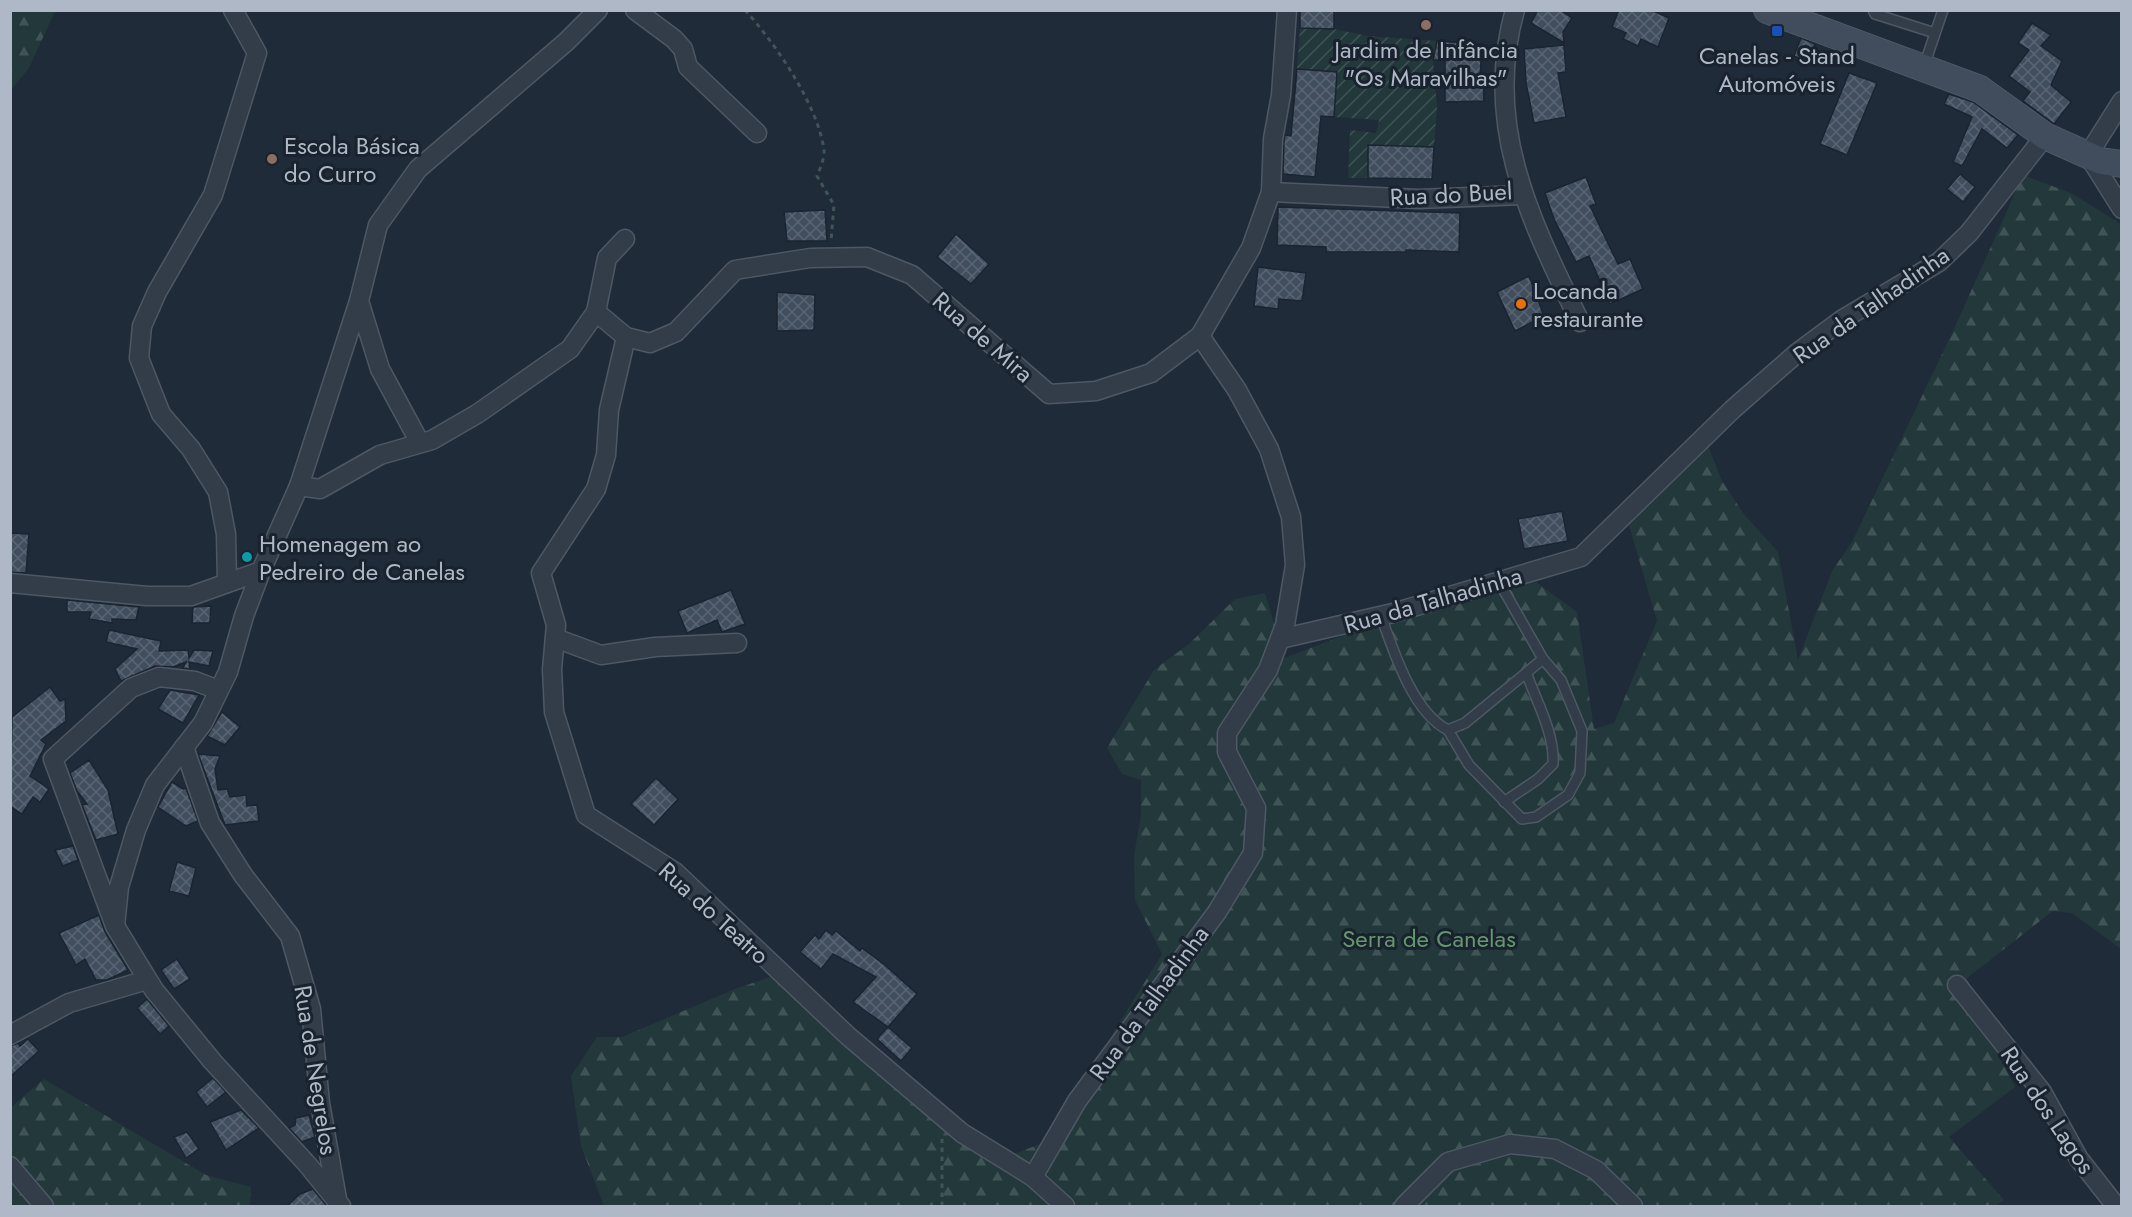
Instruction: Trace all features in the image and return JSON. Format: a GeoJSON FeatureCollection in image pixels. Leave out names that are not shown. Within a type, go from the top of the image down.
{"type":"FeatureCollection","features":[{"type":"Feature","properties":{"kind":"main road"},"geometry":{"type":"LineString","coordinates":[[1767,10],[1980,89],[2045,136],[2101,161],[2121,164]]}},
{"type":"Feature","properties":{"kind":"street"},"geometry":{"type":"LineString","coordinates":[[227,582],[226,534],[218,492],[191,449],[161,414],[139,358],[142,326],[158,292],[213,195],[257,53],[233,10]]}},
{"type":"Feature","properties":{"kind":"street"},"geometry":{"type":"LineString","coordinates":[[115,926],[119,887],[136,830],[155,785],[203,723],[228,672],[261,572],[299,486],[359,301],[378,225],[418,169],[566,42],[598,10]]}},
{"type":"Feature","properties":{"kind":"street"},"geometry":{"type":"LineString","coordinates":[[635,10],[674,39],[683,49],[688,67],[757,133]]}},
{"type":"Feature","properties":{"kind":"street","name":"Rua de Mira"},"geometry":{"type":"LineString","coordinates":[[626,337],[650,343],[676,332],[735,270],[829,257],[867,257],[912,275],[1049,394],[1096,392],[1151,373],[1200,336],[1251,248],[1264,206],[1271,192],[1273,139],[1281,95],[1287,10]]}},
{"type":"Feature","properties":{"kind":"street","name":"Rua do Buel"},"geometry":{"type":"LineString","coordinates":[[1271,192],[1419,199],[1522,195],[1507,133],[1503,70],[1515,10]]}},
{"type":"Feature","properties":{"kind":"street"},"geometry":{"type":"LineString","coordinates":[[2121,101],[2088,155],[2121,209]]}},
{"type":"Feature","properties":{"kind":"street","name":"Rua da Talhadinha"},"geometry":{"type":"LineString","coordinates":[[1033,1177],[1077,1101],[1217,912],[1253,853],[1256,808],[1227,752],[1227,733],[1269,670],[1280,639],[1381,616],[1581,557],[1733,409],[1797,353],[1843,319],[1939,262],[1969,233],[2045,136]]}},
{"type":"Feature","properties":{"kind":"street"},"geometry":{"type":"LineString","coordinates":[[1522,195],[1580,322]]}},
{"type":"Feature","properties":{"kind":"street"},"geometry":{"type":"LineString","coordinates":[[299,486],[320,489],[380,455],[432,440],[477,414],[570,349],[596,312],[608,258],[625,239]]}},
{"type":"Feature","properties":{"kind":"street"},"geometry":{"type":"LineString","coordinates":[[359,301],[380,369],[420,443]]}},
{"type":"Feature","properties":{"kind":"street"},"geometry":{"type":"LineString","coordinates":[[596,312],[626,337]]}},
{"type":"Feature","properties":{"kind":"street"},"geometry":{"type":"LineString","coordinates":[[1200,336],[1237,390],[1269,449],[1291,517],[1295,565],[1286,625],[1280,639]]}},
{"type":"Feature","properties":{"kind":"street","name":"Rua do Teatro"},"geometry":{"type":"LineString","coordinates":[[626,337],[609,410],[606,455],[596,489],[541,573],[556,625],[552,669],[554,712],[586,814],[675,872],[848,1036],[963,1133],[1033,1177],[1065,1206]]}},
{"type":"Feature","properties":{"kind":"street"},"geometry":{"type":"LineString","coordinates":[[10,583],[147,596],[191,596],[261,572]]}},
{"type":"Feature","properties":{"kind":"street"},"geometry":{"type":"LineString","coordinates":[[555,638],[601,655],[655,647],[737,643]]}},
{"type":"Feature","properties":{"kind":"street"},"geometry":{"type":"LineString","coordinates":[[218,690],[195,681],[159,677],[131,688],[53,759],[115,926],[147,980],[213,1062],[307,1164],[339,1204]]}},
{"type":"Feature","properties":{"kind":"street","name":"Rua de Negrelos"},"geometry":{"type":"LineString","coordinates":[[184,747],[210,823],[243,875],[290,936],[311,1009],[320,1103],[339,1204]]}},
{"type":"Feature","properties":{"kind":"street"},"geometry":{"type":"LineString","coordinates":[[10,1035],[69,1003],[147,980]]}},
{"type":"Feature","properties":{"kind":"street","name":"Rua dos Lagos"},"geometry":{"type":"LineString","coordinates":[[1957,985],[2042,1092],[2079,1159],[2116,1206]]}},
{"type":"Feature","properties":{"kind":"street"},"geometry":{"type":"LineString","coordinates":[[1404,1206],[1448,1162],[1510,1144],[1556,1149],[1596,1170],[1633,1206]]}},
{"type":"Feature","properties":{"kind":"street"},"geometry":{"type":"LineString","coordinates":[[10,1166],[45,1206]]}},
{"type":"Feature","properties":{"kind":"lane"},"geometry":{"type":"LineString","coordinates":[[1873,10],[1875,14],[1935,33]]}},
{"type":"Feature","properties":{"kind":"lane"},"geometry":{"type":"LineString","coordinates":[[1923,68],[1943,10]]}},
{"type":"Feature","properties":{"kind":"lane"},"geometry":{"type":"LineString","coordinates":[[1381,616],[1396,660],[1422,705],[1441,727],[1448,730],[1469,765],[1504,802],[1522,819],[1536,817],[1568,795],[1580,773],[1582,731],[1561,680],[1543,659],[1499,582]]}},
{"type":"Feature","properties":{"kind":"lane"},"geometry":{"type":"LineString","coordinates":[[1448,730],[1465,723],[1527,675],[1543,659]]}},
{"type":"Feature","properties":{"kind":"lane"},"geometry":{"type":"LineString","coordinates":[[1504,802],[1538,779],[1553,765],[1548,733],[1527,675]]}},
{"type":"Feature","properties":{"kind":"path"},"geometry":{"type":"LineString","coordinates":[[745,10],[792,72],[807,101],[825,151],[817,176],[834,205],[829,257]]}},
{"type":"Feature","properties":{"kind":"path"},"geometry":{"type":"LineString","coordinates":[[942,1116],[942,1206]]}},
{"type":"Feature","properties":{"kind":"green space"},"geometry":{"type":"Polygon","coordinates":[[[11,10],[55,11],[29,68],[11,90],[11,10]]]}},
{"type":"Feature","properties":{"kind":"green space"},"geometry":{"type":"Polygon","coordinates":[[[1300,28],[1334,29],[1368,36],[1437,41],[1433,60],[1437,107],[1434,147],[1369,145],[1368,178],[1348,178],[1350,130],[1376,133],[1379,120],[1334,117],[1337,72],[1297,69],[1300,28]]]}},
{"type":"Feature","properties":{"kind":"green space","name":"Serra de Canelas"},"geometry":{"type":"Polygon","coordinates":[[[2023,175],[2071,193],[2121,224],[2121,949],[2072,913],[2053,911],[1967,978],[1979,1018],[2015,1087],[1949,1137],[2004,1200],[1996,1206],[604,1206],[581,1146],[571,1076],[597,1037],[622,1037],[735,989],[785,972],[1005,1158],[1052,1139],[1084,1091],[1115,1030],[1162,954],[1135,900],[1134,856],[1141,815],[1141,780],[1122,774],[1107,748],[1154,670],[1190,643],[1235,599],[1265,593],[1284,658],[1358,630],[1536,582],[1577,612],[1594,729],[1614,723],[1657,621],[1628,522],[1707,443],[1722,481],[1743,513],[1778,552],[1798,660],[1832,571],[1852,542],[1954,329],[2023,175]]]}},
{"type":"Feature","properties":{"kind":"green space"},"geometry":{"type":"Polygon","coordinates":[[[44,1079],[206,1175],[251,1187],[250,1206],[11,1206],[10,1108],[44,1079]]]}},
{"type":"Feature","properties":{"kind":"building"},"geometry":{"type":"Polygon","coordinates":[[[1300,10],[1334,11],[1334,29],[1300,28],[1300,10]]]}},
{"type":"Feature","properties":{"kind":"building"},"geometry":{"type":"Polygon","coordinates":[[[1538,10],[1560,10],[1572,18],[1563,32],[1564,43],[1531,23],[1538,10]]]}},
{"type":"Feature","properties":{"kind":"building"},"geometry":{"type":"Polygon","coordinates":[[[1619,10],[1651,10],[1669,18],[1658,47],[1641,39],[1638,46],[1623,39],[1626,33],[1612,27],[1619,10]]]}},
{"type":"Feature","properties":{"kind":"building"},"geometry":{"type":"Polygon","coordinates":[[[2032,23],[2051,35],[2041,46],[2062,61],[2051,85],[2071,102],[2054,124],[2023,101],[2030,92],[2009,76],[2029,50],[2018,43],[2032,23]]]}},
{"type":"Feature","properties":{"kind":"building"},"geometry":{"type":"Polygon","coordinates":[[[1801,38],[1815,44],[1808,62],[1794,56],[1801,38]]]}},
{"type":"Feature","properties":{"kind":"building"},"geometry":{"type":"Polygon","coordinates":[[[1437,41],[1482,44],[1480,78],[1483,78],[1484,101],[1445,102],[1445,60],[1433,60],[1437,41]]]}},
{"type":"Feature","properties":{"kind":"building"},"geometry":{"type":"Polygon","coordinates":[[[1564,45],[1566,72],[1558,73],[1566,117],[1534,123],[1526,83],[1524,49],[1564,45]]]}},
{"type":"Feature","properties":{"kind":"building"},"geometry":{"type":"Polygon","coordinates":[[[1297,69],[1337,72],[1334,117],[1321,116],[1315,177],[1283,174],[1284,140],[1285,135],[1291,136],[1297,69]]]}},
{"type":"Feature","properties":{"kind":"building"},"geometry":{"type":"Polygon","coordinates":[[[1849,73],[1877,83],[1847,155],[1820,144],[1849,73]]]}},
{"type":"Feature","properties":{"kind":"building"},"geometry":{"type":"Polygon","coordinates":[[[1949,94],[1973,102],[2018,135],[2007,148],[1982,129],[1962,166],[1953,162],[1972,117],[1944,104],[1949,94]]]}},
{"type":"Feature","properties":{"kind":"building"},"geometry":{"type":"Polygon","coordinates":[[[1368,145],[1434,147],[1432,179],[1368,178],[1368,145]]]}},
{"type":"Feature","properties":{"kind":"building"},"geometry":{"type":"Polygon","coordinates":[[[1960,174],[1975,187],[1963,202],[1947,189],[1960,174]]]}},
{"type":"Feature","properties":{"kind":"building"},"geometry":{"type":"Polygon","coordinates":[[[1586,177],[1596,204],[1590,206],[1618,264],[1630,259],[1643,289],[1610,304],[1589,256],[1576,262],[1554,219],[1545,193],[1586,177]]]}},
{"type":"Feature","properties":{"kind":"building"},"geometry":{"type":"Polygon","coordinates":[[[1278,207],[1460,213],[1459,252],[1406,250],[1406,252],[1326,252],[1326,247],[1277,245],[1278,207]]]}},
{"type":"Feature","properties":{"kind":"building"},"geometry":{"type":"Polygon","coordinates":[[[825,210],[827,241],[787,241],[784,212],[825,210]]]}},
{"type":"Feature","properties":{"kind":"building"},"geometry":{"type":"Polygon","coordinates":[[[956,234],[989,264],[971,284],[937,257],[956,234]]]}},
{"type":"Feature","properties":{"kind":"building"},"geometry":{"type":"Polygon","coordinates":[[[1258,267],[1306,273],[1302,301],[1279,299],[1278,309],[1254,306],[1258,267]]]}},
{"type":"Feature","properties":{"kind":"building","name":"Locanda restaurante"},"geometry":{"type":"Polygon","coordinates":[[[1529,276],[1544,316],[1515,331],[1497,292],[1529,276]]]}},
{"type":"Feature","properties":{"kind":"building"},"geometry":{"type":"Polygon","coordinates":[[[777,292],[815,295],[814,330],[777,331],[777,292]]]}},
{"type":"Feature","properties":{"kind":"building"},"geometry":{"type":"Polygon","coordinates":[[[1562,511],[1568,541],[1524,549],[1518,519],[1562,511]]]}},
{"type":"Feature","properties":{"kind":"building"},"geometry":{"type":"Polygon","coordinates":[[[10,533],[29,534],[26,573],[10,572],[10,533]]]}},
{"type":"Feature","properties":{"kind":"building"},"geometry":{"type":"Polygon","coordinates":[[[731,590],[745,624],[722,632],[717,620],[687,633],[678,611],[731,590]]]}},
{"type":"Feature","properties":{"kind":"building"},"geometry":{"type":"Polygon","coordinates":[[[67,600],[139,607],[136,620],[112,619],[112,623],[89,619],[91,612],[67,612],[67,600]]]}},
{"type":"Feature","properties":{"kind":"building"},"geometry":{"type":"Polygon","coordinates":[[[211,606],[210,623],[192,623],[193,607],[211,606]]]}},
{"type":"Feature","properties":{"kind":"building"},"geometry":{"type":"Polygon","coordinates":[[[109,630],[161,641],[159,651],[188,650],[189,658],[194,650],[213,651],[209,666],[189,662],[190,669],[183,668],[186,662],[173,667],[155,666],[121,681],[115,669],[137,649],[106,642],[109,630]]]}},
{"type":"Feature","properties":{"kind":"building"},"geometry":{"type":"Polygon","coordinates":[[[50,687],[60,701],[65,699],[66,721],[41,740],[46,744],[30,776],[49,789],[40,802],[33,797],[22,814],[10,806],[12,717],[50,687]]]}},
{"type":"Feature","properties":{"kind":"building"},"geometry":{"type":"Polygon","coordinates":[[[170,690],[199,695],[183,723],[158,709],[170,690]]]}},
{"type":"Feature","properties":{"kind":"building"},"geometry":{"type":"Polygon","coordinates":[[[222,712],[240,727],[225,745],[207,736],[222,712]]]}},
{"type":"Feature","properties":{"kind":"building"},"geometry":{"type":"Polygon","coordinates":[[[198,754],[220,756],[215,769],[218,790],[227,789],[230,797],[246,795],[247,806],[257,805],[259,821],[225,825],[198,754]]]}},
{"type":"Feature","properties":{"kind":"building"},"geometry":{"type":"Polygon","coordinates":[[[89,760],[108,790],[118,834],[96,840],[82,805],[87,804],[77,791],[70,773],[89,760]]]}},
{"type":"Feature","properties":{"kind":"building"},"geometry":{"type":"Polygon","coordinates":[[[656,778],[678,799],[654,825],[631,804],[656,778]]]}},
{"type":"Feature","properties":{"kind":"building"},"geometry":{"type":"Polygon","coordinates":[[[172,782],[183,789],[186,788],[198,821],[186,826],[158,807],[172,782]]]}},
{"type":"Feature","properties":{"kind":"building"},"geometry":{"type":"Polygon","coordinates":[[[73,846],[78,860],[63,866],[55,850],[73,846]]]}},
{"type":"Feature","properties":{"kind":"building"},"geometry":{"type":"Polygon","coordinates":[[[177,862],[196,868],[189,896],[169,891],[177,862]]]}},
{"type":"Feature","properties":{"kind":"building"},"geometry":{"type":"Polygon","coordinates":[[[99,915],[105,932],[128,970],[107,980],[96,980],[85,959],[76,965],[59,933],[99,915]]]}},
{"type":"Feature","properties":{"kind":"building"},"geometry":{"type":"Polygon","coordinates":[[[826,930],[832,935],[836,931],[860,951],[862,948],[917,994],[888,1027],[853,1002],[876,977],[833,954],[821,969],[800,952],[815,935],[819,939],[826,930]]]}},
{"type":"Feature","properties":{"kind":"building"},"geometry":{"type":"Polygon","coordinates":[[[177,959],[190,979],[174,989],[161,970],[177,959]]]}},
{"type":"Feature","properties":{"kind":"building"},"geometry":{"type":"Polygon","coordinates":[[[147,999],[169,1026],[160,1034],[137,1008],[147,999]]]}},
{"type":"Feature","properties":{"kind":"building"},"geometry":{"type":"Polygon","coordinates":[[[888,1027],[912,1048],[901,1061],[877,1039],[888,1027]]]}},
{"type":"Feature","properties":{"kind":"building"},"geometry":{"type":"Polygon","coordinates":[[[28,1039],[39,1051],[10,1077],[10,1046],[18,1043],[20,1046],[28,1039]]]}},
{"type":"Feature","properties":{"kind":"building"},"geometry":{"type":"Polygon","coordinates":[[[213,1078],[226,1092],[207,1107],[196,1092],[213,1078]]]}},
{"type":"Feature","properties":{"kind":"building"},"geometry":{"type":"Polygon","coordinates":[[[241,1110],[259,1128],[226,1150],[210,1122],[241,1110]]]}},
{"type":"Feature","properties":{"kind":"building"},"geometry":{"type":"Polygon","coordinates":[[[309,1115],[315,1137],[302,1142],[289,1128],[295,1125],[296,1118],[309,1115]]]}},
{"type":"Feature","properties":{"kind":"building"},"geometry":{"type":"Polygon","coordinates":[[[187,1132],[199,1149],[186,1158],[174,1137],[187,1132]]]}},
{"type":"Feature","properties":{"kind":"building"},"geometry":{"type":"Polygon","coordinates":[[[313,1189],[327,1206],[287,1206],[300,1194],[313,1189]]]}},
{"type":"Feature","properties":{"kind":"place","name":"Jardim de Infância \"Os Maravilhas\""},"geometry":{"type":"Point","coordinates":[1426,25]}},
{"type":"Feature","properties":{"kind":"place","name":"Canelas - Stand Automóveis"},"geometry":{"type":"Point","coordinates":[1777,31]}},
{"type":"Feature","properties":{"kind":"place","name":"Escola Básica do Curro"},"geometry":{"type":"Point","coordinates":[272,159]}},
{"type":"Feature","properties":{"kind":"place","name":"Locanda restaurante"},"geometry":{"type":"Point","coordinates":[1521,304]}},
{"type":"Feature","properties":{"kind":"place","name":"Homenagem ao Pedreiro de Canelas"},"geometry":{"type":"Point","coordinates":[247,557]}}]}
